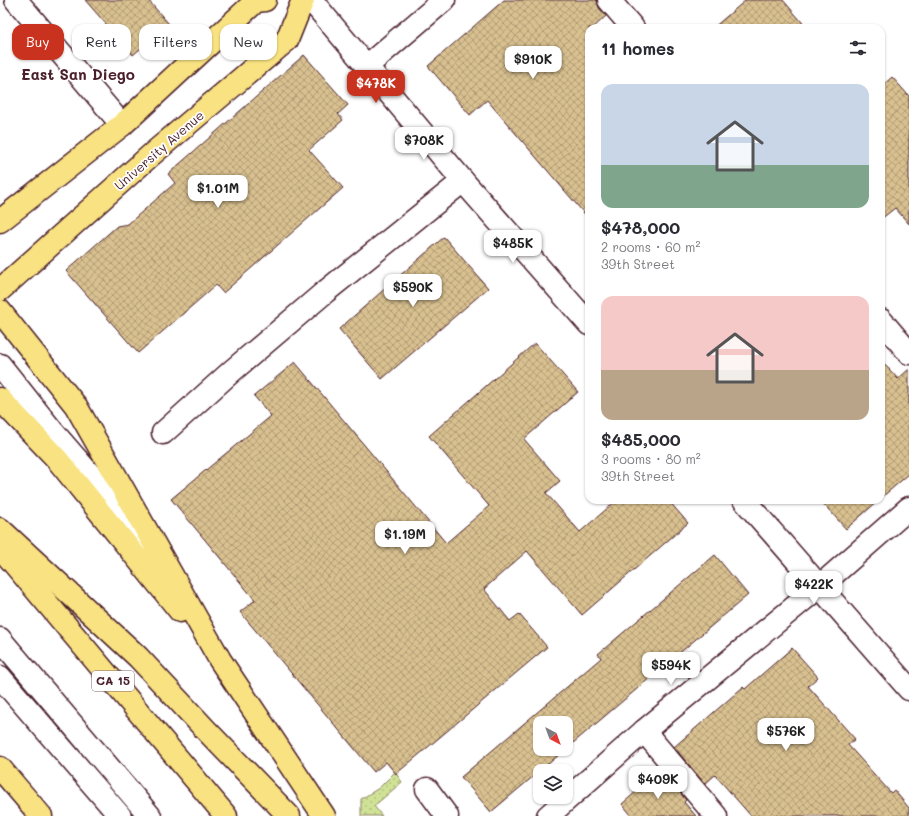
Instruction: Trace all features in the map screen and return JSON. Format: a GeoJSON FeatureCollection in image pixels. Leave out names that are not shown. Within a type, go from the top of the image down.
{"type":"FeatureCollection","features":[{"type":"Feature","properties":{"kind":"main road"},"geometry":{"type":"LineString","coordinates":[[0,221],[122,125],[256,1],[265,0]]}},
{"type":"Feature","properties":{"kind":"main road","name":"University Avenue"},"geometry":{"type":"LineString","coordinates":[[0,290],[151,155],[287,40],[303,0]]}},
{"type":"Feature","properties":{"kind":"main road"},"geometry":{"type":"LineString","coordinates":[[0,311],[76,406],[220,660],[324,816]]}},
{"type":"Feature","properties":{"kind":"main road"},"geometry":{"type":"LineString","coordinates":[[0,399],[56,458],[220,660]]}},
{"type":"Feature","properties":{"kind":"main road"},"geometry":{"type":"LineString","coordinates":[[0,529],[138,657],[289,816]]}},
{"type":"Feature","properties":{"kind":"main road","name":"CA 15"},"geometry":{"type":"LineString","coordinates":[[0,547],[226,816]]}},
{"type":"Feature","properties":{"kind":"main road"},"geometry":{"type":"LineString","coordinates":[[0,768],[42,816]]}},
{"type":"Feature","properties":{"kind":"street"},"geometry":{"type":"LineString","coordinates":[[16,0],[122,125]]}},
{"type":"Feature","properties":{"kind":"street"},"geometry":{"type":"LineString","coordinates":[[311,0],[463,181],[585,319]]}},
{"type":"Feature","properties":{"kind":"street"},"geometry":{"type":"LineString","coordinates":[[366,66],[444,0]]}},
{"type":"Feature","properties":{"kind":"street"},"geometry":{"type":"LineString","coordinates":[[609,0],[630,24]]}},
{"type":"Feature","properties":{"kind":"street"},"geometry":{"type":"LineString","coordinates":[[162,433],[313,302],[463,181]]}},
{"type":"Feature","properties":{"kind":"street"},"geometry":{"type":"LineString","coordinates":[[885,325],[909,353]]}},
{"type":"Feature","properties":{"kind":"street"},"geometry":{"type":"LineString","coordinates":[[0,365],[54,433],[106,493],[164,572],[220,660]]}},
{"type":"Feature","properties":{"kind":"street"},"geometry":{"type":"LineString","coordinates":[[748,504],[909,689]]}},
{"type":"Feature","properties":{"kind":"street"},"geometry":{"type":"LineString","coordinates":[[548,816],[644,731],[820,586],[909,508]]}},
{"type":"Feature","properties":{"kind":"street"},"geometry":{"type":"LineString","coordinates":[[0,639],[150,816]]}},
{"type":"Feature","properties":{"kind":"street"},"geometry":{"type":"LineString","coordinates":[[0,677],[120,816]]}},
{"type":"Feature","properties":{"kind":"street"},"geometry":{"type":"LineString","coordinates":[[644,731],[716,816]]}},
{"type":"Feature","properties":{"kind":"street"},"geometry":{"type":"LineString","coordinates":[[427,789],[447,816]]}},
{"type":"Feature","properties":{"kind":"green space"},"geometry":{"type":"Polygon","coordinates":[[[395,772],[402,782],[374,806],[382,816],[361,816],[361,799],[379,788],[395,772]]]}},
{"type":"Feature","properties":{"kind":"building"},"geometry":{"type":"Polygon","coordinates":[[[85,0],[148,0],[169,24],[139,24],[139,50],[133,55],[131,53],[131,24],[106,24],[85,0]]]}},
{"type":"Feature","properties":{"kind":"building"},"geometry":{"type":"Polygon","coordinates":[[[504,0],[597,0],[599,8],[606,16],[597,24],[585,24],[585,214],[487,100],[470,115],[428,66],[504,0]]]}},
{"type":"Feature","properties":{"kind":"building"},"geometry":{"type":"Polygon","coordinates":[[[746,0],[783,0],[804,24],[718,24],[746,0]]]}},
{"type":"Feature","properties":{"kind":"building"},"geometry":{"type":"Polygon","coordinates":[[[304,55],[348,105],[338,114],[343,120],[309,150],[343,188],[223,293],[216,285],[138,353],[66,271],[117,226],[128,224],[175,183],[168,174],[304,55]]]}},
{"type":"Feature","properties":{"kind":"building"},"geometry":{"type":"Polygon","coordinates":[[[892,77],[909,96],[909,224],[895,208],[885,216],[885,83],[892,77]]]}},
{"type":"Feature","properties":{"kind":"building"},"geometry":{"type":"Polygon","coordinates":[[[444,237],[488,288],[382,379],[339,329],[444,237]]]}},
{"type":"Feature","properties":{"kind":"building"},"geometry":{"type":"Polygon","coordinates":[[[535,343],[578,392],[524,439],[560,481],[546,493],[580,532],[612,504],[671,504],[688,523],[582,615],[527,551],[484,589],[510,621],[519,614],[547,647],[396,774],[386,762],[374,772],[240,612],[255,600],[171,499],[271,416],[254,396],[295,362],[446,543],[489,506],[429,436],[535,343]]]}},
{"type":"Feature","properties":{"kind":"building"},"geometry":{"type":"Polygon","coordinates":[[[885,364],[898,379],[909,369],[909,474],[885,495],[885,364]]]}},
{"type":"Feature","properties":{"kind":"building"},"geometry":{"type":"Polygon","coordinates":[[[824,504],[874,504],[846,529],[824,504]]]}},
{"type":"Feature","properties":{"kind":"building"},"geometry":{"type":"Polygon","coordinates":[[[715,555],[748,595],[573,743],[573,716],[533,716],[533,756],[558,756],[548,764],[533,764],[533,777],[491,812],[461,777],[601,658],[598,654],[715,555]]]}},
{"type":"Feature","properties":{"kind":"building"},"geometry":{"type":"Polygon","coordinates":[[[792,648],[818,677],[808,686],[855,739],[848,745],[891,793],[894,790],[909,808],[909,816],[751,816],[715,775],[705,784],[674,747],[743,687],[745,689],[792,648]]]}},
{"type":"Feature","properties":{"kind":"building"},"geometry":{"type":"Polygon","coordinates":[[[661,770],[686,800],[684,802],[696,816],[632,816],[622,804],[661,770]]]}},
{"type":"Feature","properties":{"kind":"district","name":"East San Diego"},"geometry":{"type":"Point","coordinates":[78,75]}}]}
